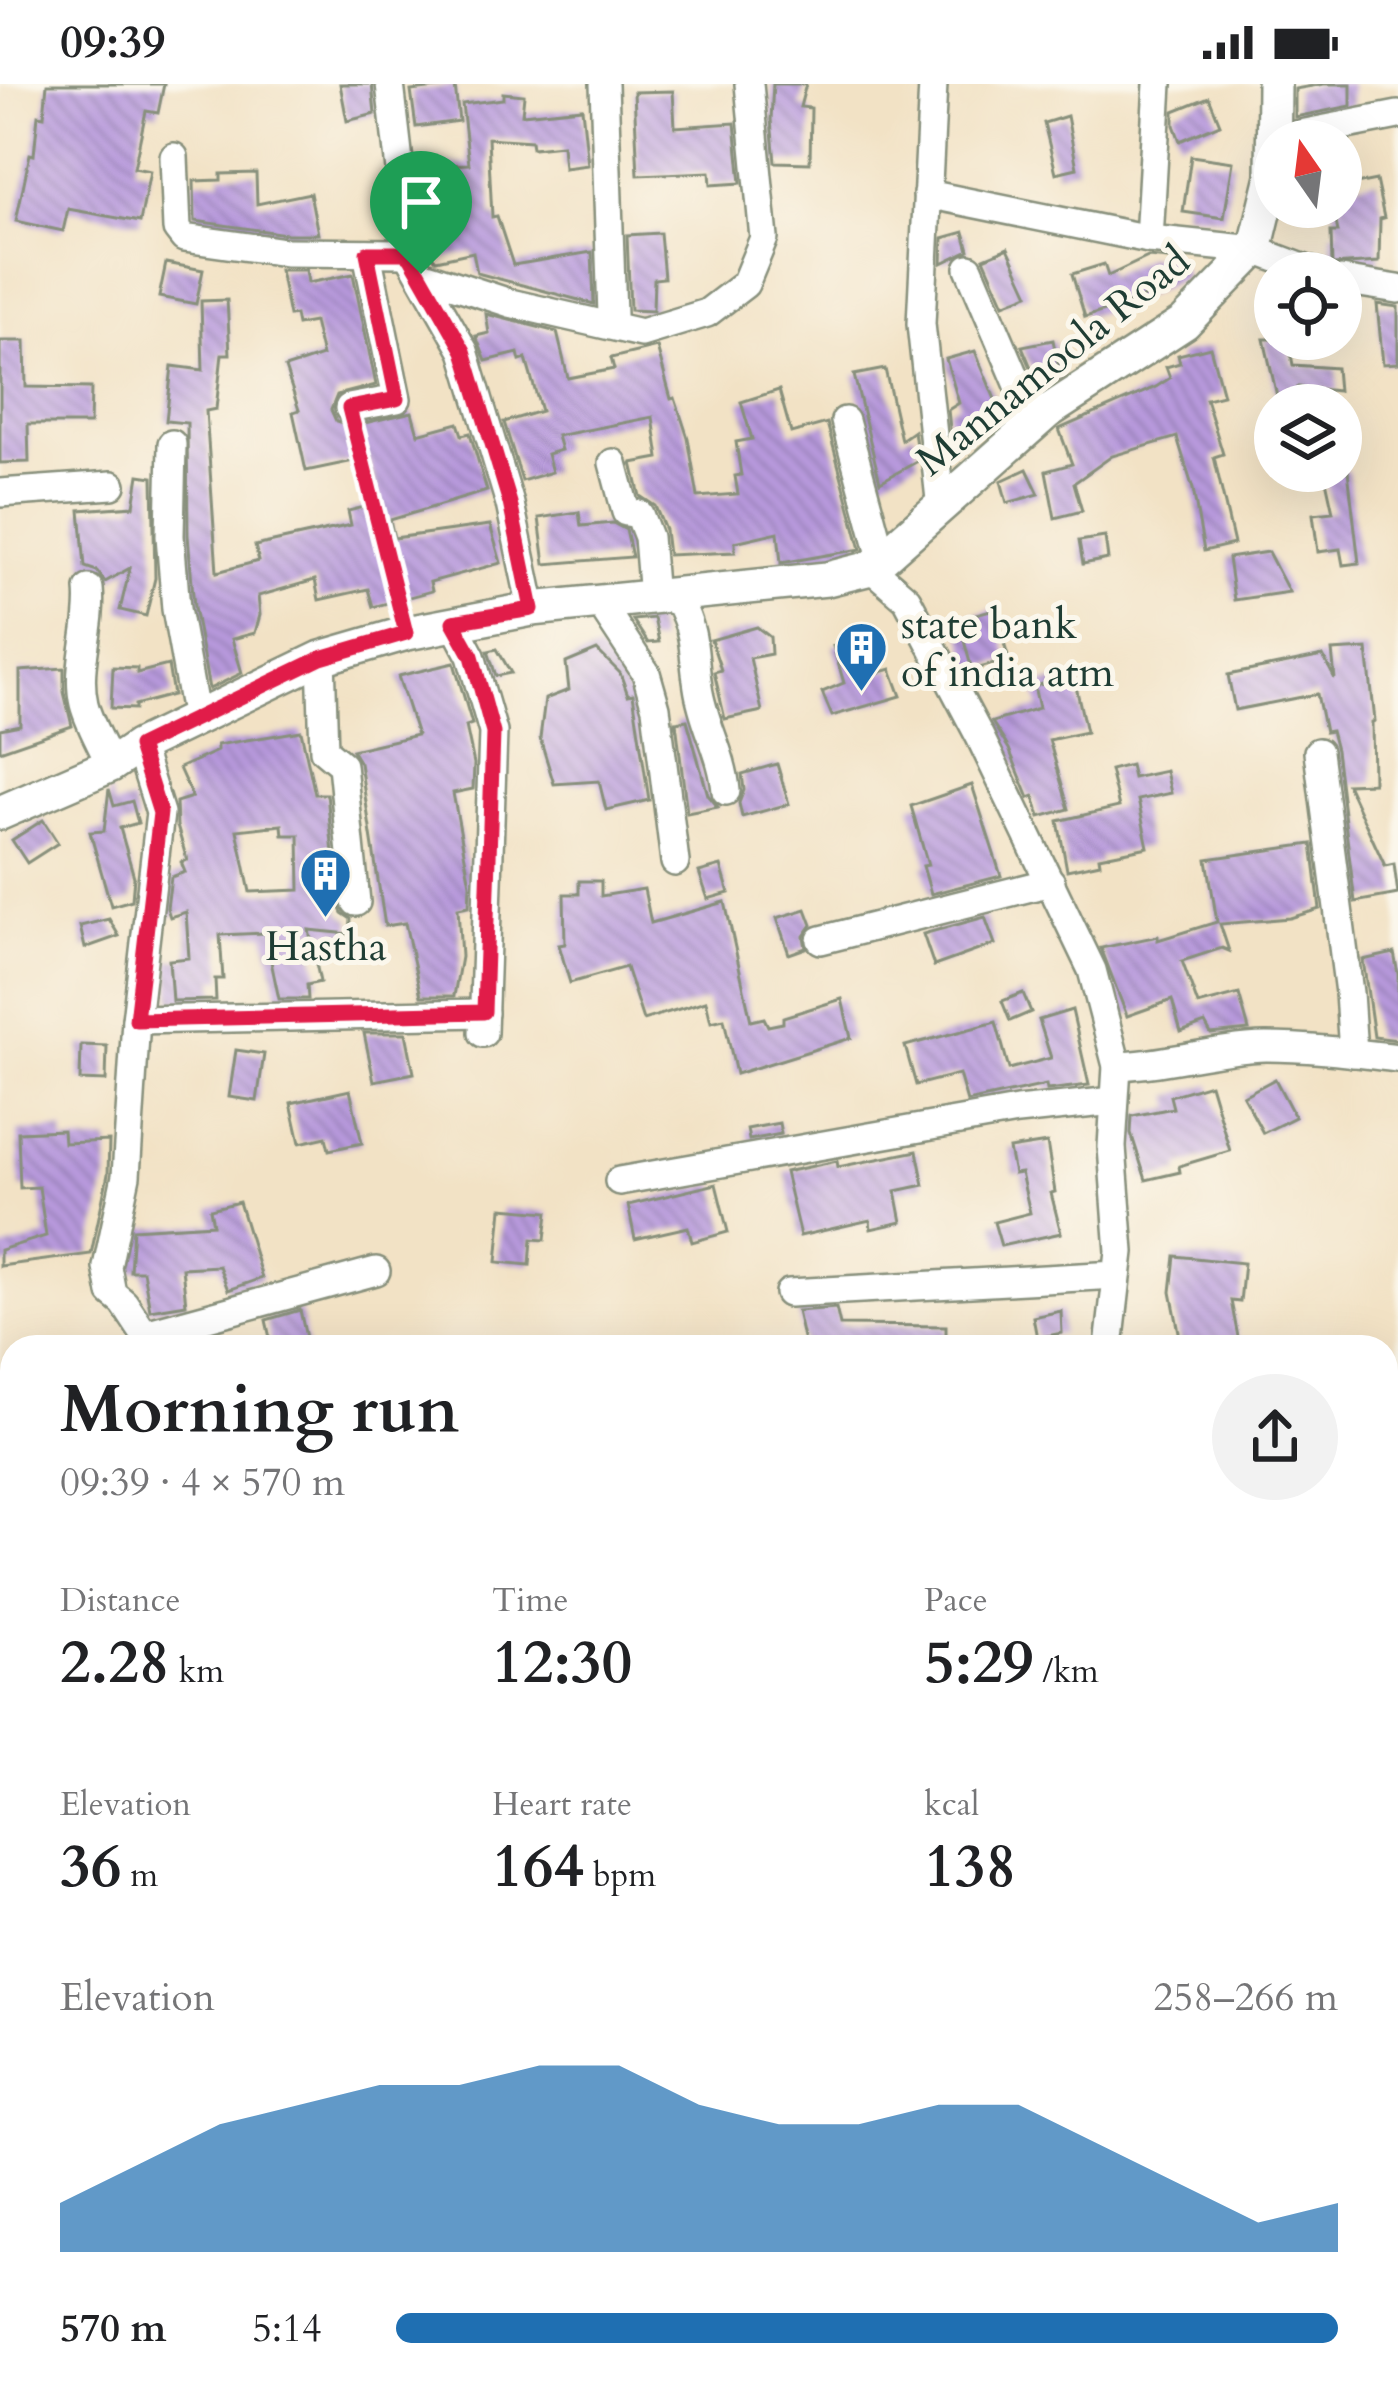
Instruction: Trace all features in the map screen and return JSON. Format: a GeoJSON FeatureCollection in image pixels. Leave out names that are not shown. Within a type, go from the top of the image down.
{"type":"FeatureCollection","features":[{"type":"Feature","properties":{"kind":"main road","name":"Mannamoola Road"},"geometry":{"type":"LineString","coordinates":[[1274,84],[1275,120]]}},
{"type":"Feature","properties":{"kind":"main road","name":"Mannamoola Road"},"geometry":{"type":"LineString","coordinates":[[0,813],[111,766],[139,746],[321,658],[406,633],[532,609],[827,579],[877,563],[1035,423],[1184,323],[1255,250],[1260,228]]}},
{"type":"Feature","properties":{"kind":"street"},"geometry":{"type":"LineString","coordinates":[[390,84],[416,265]]}},
{"type":"Feature","properties":{"kind":"street"},"geometry":{"type":"LineString","coordinates":[[604,84],[613,280],[612,315],[604,323]]}},
{"type":"Feature","properties":{"kind":"street"},"geometry":{"type":"LineString","coordinates":[[416,265],[510,303],[641,333],[707,313],[745,284],[764,238],[749,84]]}},
{"type":"Feature","properties":{"kind":"street"},"geometry":{"type":"LineString","coordinates":[[933,84],[921,324],[941,509]]}},
{"type":"Feature","properties":{"kind":"street"},"geometry":{"type":"LineString","coordinates":[[1149,238],[1157,84]]}},
{"type":"Feature","properties":{"kind":"street"},"geometry":{"type":"LineString","coordinates":[[1362,122],[1398,115]]}},
{"type":"Feature","properties":{"kind":"street"},"geometry":{"type":"LineString","coordinates":[[174,157],[177,229],[184,238],[285,252],[404,253],[416,265],[464,351],[510,503],[532,609]]}},
{"type":"Feature","properties":{"kind":"street"},"geometry":{"type":"LineString","coordinates":[[927,194],[1149,238],[1260,252]]}},
{"type":"Feature","properties":{"kind":"street"},"geometry":{"type":"LineString","coordinates":[[349,408],[397,399],[367,253]]}},
{"type":"Feature","properties":{"kind":"street"},"geometry":{"type":"LineString","coordinates":[[969,268],[1035,423]]}},
{"type":"Feature","properties":{"kind":"street"},"geometry":{"type":"LineString","coordinates":[[1362,284],[1398,290]]}},
{"type":"Feature","properties":{"kind":"street"},"geometry":{"type":"LineString","coordinates":[[844,421],[868,495],[877,563],[907,599],[1091,970],[1117,1066],[1117,1275],[1110,1335]]}},
{"type":"Feature","properties":{"kind":"street"},"geometry":{"type":"LineString","coordinates":[[172,444],[171,555],[196,718]]}},
{"type":"Feature","properties":{"kind":"street"},"geometry":{"type":"LineString","coordinates":[[613,463],[626,512],[639,514],[648,537],[658,597],[679,602],[694,630],[698,690],[726,791]]}},
{"type":"Feature","properties":{"kind":"street"},"geometry":{"type":"LineString","coordinates":[[0,494],[112,485]]}},
{"type":"Feature","properties":{"kind":"street"},"geometry":{"type":"LineString","coordinates":[[89,589],[92,612],[83,654],[83,703],[111,766]]}},
{"type":"Feature","properties":{"kind":"street"},"geometry":{"type":"LineString","coordinates":[[600,603],[646,673],[656,708],[675,862]]}},
{"type":"Feature","properties":{"kind":"street"},"geometry":{"type":"LineString","coordinates":[[136,1020],[484,1023],[493,733],[472,656],[453,622]]}},
{"type":"Feature","properties":{"kind":"street"},"geometry":{"type":"LineString","coordinates":[[321,658],[324,750],[342,765],[356,902]]}},
{"type":"Feature","properties":{"kind":"street"},"geometry":{"type":"LineString","coordinates":[[139,746],[160,813],[136,1020],[126,1176],[106,1267],[112,1293],[145,1335]]}},
{"type":"Feature","properties":{"kind":"street"},"geometry":{"type":"LineString","coordinates":[[1318,752],[1353,1053]]}},
{"type":"Feature","properties":{"kind":"street"},"geometry":{"type":"LineString","coordinates":[[821,940],[1051,882]]}},
{"type":"Feature","properties":{"kind":"street"},"geometry":{"type":"LineString","coordinates":[[1117,1066],[1267,1047],[1398,1058]]}},
{"type":"Feature","properties":{"kind":"street"},"geometry":{"type":"LineString","coordinates":[[619,1180],[1017,1111],[1114,1101]]}},
{"type":"Feature","properties":{"kind":"street"},"geometry":{"type":"LineString","coordinates":[[165,1335],[376,1271]]}},
{"type":"Feature","properties":{"kind":"street"},"geometry":{"type":"LineString","coordinates":[[789,1294],[1117,1275]]}},
{"type":"Feature","properties":{"kind":"path"},"geometry":{"type":"LineString","coordinates":[[349,408],[406,633]]}},
{"type":"Feature","properties":{"kind":"building"},"geometry":{"type":"Polygon","coordinates":[[[47,84],[164,84],[158,113],[146,111],[134,168],[150,171],[140,222],[68,209],[63,231],[16,221],[30,154],[34,155],[38,115],[44,116],[47,84]]]}},
{"type":"Feature","properties":{"kind":"building"},"geometry":{"type":"Polygon","coordinates":[[[340,84],[372,84],[375,114],[347,121],[340,84]]]}},
{"type":"Feature","properties":{"kind":"building"},"geometry":{"type":"Polygon","coordinates":[[[773,84],[806,84],[800,107],[811,108],[810,163],[775,162],[773,84]]]}},
{"type":"Feature","properties":{"kind":"building"},"geometry":{"type":"Polygon","coordinates":[[[1351,84],[1351,106],[1295,117],[1295,89],[1351,84]]]}},
{"type":"Feature","properties":{"kind":"building"},"geometry":{"type":"Polygon","coordinates":[[[455,86],[459,121],[416,127],[411,91],[455,86]]]}},
{"type":"Feature","properties":{"kind":"building"},"geometry":{"type":"Polygon","coordinates":[[[673,91],[675,127],[735,123],[741,183],[711,185],[710,172],[638,175],[634,92],[673,91]]]}},
{"type":"Feature","properties":{"kind":"building"},"geometry":{"type":"Polygon","coordinates":[[[503,93],[524,95],[522,114],[582,108],[588,165],[564,168],[562,145],[532,148],[531,141],[488,138],[492,217],[497,216],[513,265],[592,252],[594,304],[477,273],[473,252],[436,260],[427,250],[418,166],[469,164],[462,104],[503,99],[503,93]]]}},
{"type":"Feature","properties":{"kind":"building"},"geometry":{"type":"Polygon","coordinates":[[[1209,97],[1220,124],[1180,141],[1174,111],[1209,97]]]}},
{"type":"Feature","properties":{"kind":"building"},"geometry":{"type":"Polygon","coordinates":[[[1067,116],[1077,168],[1056,173],[1044,123],[1067,116]]]}},
{"type":"Feature","properties":{"kind":"building"},"geometry":{"type":"Polygon","coordinates":[[[1191,156],[1233,162],[1224,218],[1183,212],[1191,156]]]}},
{"type":"Feature","properties":{"kind":"building"},"geometry":{"type":"Polygon","coordinates":[[[256,173],[257,204],[310,193],[318,234],[195,221],[194,181],[256,173]]]}},
{"type":"Feature","properties":{"kind":"building"},"geometry":{"type":"Polygon","coordinates":[[[1376,180],[1384,218],[1380,219],[1379,262],[1362,263],[1362,252],[1332,252],[1331,232],[1362,228],[1362,183],[1376,180]]]}},
{"type":"Feature","properties":{"kind":"building"},"geometry":{"type":"Polygon","coordinates":[[[964,232],[969,250],[942,263],[943,238],[964,232]]]}},
{"type":"Feature","properties":{"kind":"building"},"geometry":{"type":"Polygon","coordinates":[[[660,233],[664,278],[654,279],[653,311],[630,310],[627,235],[660,233]]]}},
{"type":"Feature","properties":{"kind":"building"},"geometry":{"type":"Polygon","coordinates":[[[1008,248],[1029,294],[1004,304],[984,258],[1008,248]]]}},
{"type":"Feature","properties":{"kind":"building"},"geometry":{"type":"Polygon","coordinates":[[[1148,257],[1178,260],[1186,277],[1133,302],[1085,317],[1072,274],[1104,264],[1108,276],[1148,257]]]}},
{"type":"Feature","properties":{"kind":"building"},"geometry":{"type":"Polygon","coordinates":[[[166,263],[203,270],[196,304],[159,297],[166,263]]]}},
{"type":"Feature","properties":{"kind":"building"},"geometry":{"type":"Polygon","coordinates":[[[280,270],[306,270],[308,283],[353,274],[376,385],[337,395],[331,410],[336,421],[352,426],[412,412],[418,434],[458,423],[462,435],[470,433],[487,491],[390,520],[394,538],[490,525],[501,563],[430,582],[432,591],[373,607],[368,589],[319,600],[315,580],[258,596],[255,633],[232,639],[242,673],[209,689],[194,607],[188,535],[187,423],[166,421],[172,366],[203,370],[201,301],[227,300],[230,354],[222,354],[216,409],[206,411],[217,572],[259,561],[255,546],[351,525],[348,511],[381,503],[368,458],[306,471],[293,412],[299,410],[285,368],[322,356],[314,322],[297,325],[295,315],[289,316],[280,270]]]}},
{"type":"Feature","properties":{"kind":"building"},"geometry":{"type":"Polygon","coordinates":[[[1377,304],[1398,307],[1398,363],[1383,364],[1377,304]]]}},
{"type":"Feature","properties":{"kind":"building"},"geometry":{"type":"Polygon","coordinates":[[[486,314],[557,332],[568,378],[614,369],[611,358],[657,347],[688,438],[698,497],[738,494],[735,476],[741,475],[736,442],[752,439],[741,402],[779,390],[791,433],[827,423],[861,549],[781,563],[778,532],[735,542],[735,552],[668,555],[665,530],[655,506],[640,496],[632,463],[659,458],[653,417],[557,436],[561,450],[547,454],[552,472],[522,481],[504,422],[541,411],[526,359],[520,361],[518,353],[486,361],[476,336],[489,333],[486,314]]]}},
{"type":"Feature","properties":{"kind":"building"},"geometry":{"type":"Polygon","coordinates":[[[1053,340],[1061,378],[1041,391],[1022,346],[1053,340]]]}},
{"type":"Feature","properties":{"kind":"building"},"geometry":{"type":"Polygon","coordinates":[[[0,341],[25,341],[26,387],[91,388],[90,424],[28,424],[29,462],[0,463],[0,341]]]}},
{"type":"Feature","properties":{"kind":"building"},"geometry":{"type":"Polygon","coordinates":[[[1210,347],[1223,395],[1206,399],[1223,454],[1214,457],[1234,544],[1204,551],[1177,437],[1112,456],[1074,483],[1082,511],[1055,518],[1046,471],[1072,464],[1059,429],[1156,387],[1170,378],[1166,367],[1180,363],[1178,355],[1210,347]]]}},
{"type":"Feature","properties":{"kind":"building"},"geometry":{"type":"Polygon","coordinates":[[[975,351],[999,409],[964,424],[971,435],[952,446],[948,410],[959,403],[946,359],[975,351]]]}},
{"type":"Feature","properties":{"kind":"building"},"geometry":{"type":"Polygon","coordinates":[[[1269,360],[1336,368],[1337,384],[1274,384],[1269,360]]]}},
{"type":"Feature","properties":{"kind":"building"},"geometry":{"type":"Polygon","coordinates":[[[885,369],[901,440],[914,431],[918,461],[880,482],[854,375],[885,369]]]}},
{"type":"Feature","properties":{"kind":"building"},"geometry":{"type":"Polygon","coordinates":[[[1027,469],[1039,494],[1007,503],[1001,481],[1027,469]]]}},
{"type":"Feature","properties":{"kind":"building"},"geometry":{"type":"Polygon","coordinates":[[[139,475],[153,477],[155,578],[146,616],[120,610],[130,568],[105,582],[97,571],[85,567],[80,510],[134,506],[139,475]]]}},
{"type":"Feature","properties":{"kind":"building"},"geometry":{"type":"Polygon","coordinates":[[[1329,492],[1351,492],[1359,563],[1343,565],[1340,549],[1318,552],[1313,514],[1333,512],[1329,492]]]}},
{"type":"Feature","properties":{"kind":"building"},"geometry":{"type":"Polygon","coordinates":[[[579,512],[581,526],[613,523],[626,530],[632,557],[545,564],[539,518],[579,512]]]}},
{"type":"Feature","properties":{"kind":"building"},"geometry":{"type":"Polygon","coordinates":[[[1105,537],[1108,559],[1083,564],[1079,541],[1105,537]]]}},
{"type":"Feature","properties":{"kind":"building"},"geometry":{"type":"Polygon","coordinates":[[[1268,552],[1289,592],[1234,600],[1228,558],[1268,552]]]}},
{"type":"Feature","properties":{"kind":"building"},"geometry":{"type":"Polygon","coordinates":[[[994,609],[1009,660],[972,670],[958,619],[994,609]]]}},
{"type":"Feature","properties":{"kind":"building"},"geometry":{"type":"Polygon","coordinates":[[[654,618],[659,642],[648,643],[633,620],[654,618]]]}},
{"type":"Feature","properties":{"kind":"building"},"geometry":{"type":"Polygon","coordinates":[[[757,627],[770,637],[771,654],[750,658],[762,711],[725,719],[714,672],[721,670],[711,640],[757,627]]]}},
{"type":"Feature","properties":{"kind":"building","name":"state bank of india atm"},"geometry":{"type":"Polygon","coordinates":[[[859,638],[871,675],[891,669],[901,696],[832,716],[822,692],[844,683],[833,646],[859,638]]]}},
{"type":"Feature","properties":{"kind":"building"},"geometry":{"type":"Polygon","coordinates":[[[497,649],[511,673],[496,676],[488,651],[497,649]]]}},
{"type":"Feature","properties":{"kind":"building"},"geometry":{"type":"Polygon","coordinates":[[[1367,649],[1375,721],[1373,783],[1347,784],[1385,866],[1394,864],[1398,894],[1355,902],[1336,750],[1331,731],[1325,732],[1317,694],[1235,710],[1228,675],[1323,656],[1335,679],[1332,651],[1367,649]]]}},
{"type":"Feature","properties":{"kind":"building"},"geometry":{"type":"Polygon","coordinates":[[[597,650],[620,673],[628,695],[633,694],[649,800],[606,810],[599,781],[554,784],[540,738],[545,699],[569,690],[566,663],[597,650]]]}},
{"type":"Feature","properties":{"kind":"building"},"geometry":{"type":"Polygon","coordinates":[[[454,663],[472,724],[466,726],[474,764],[473,789],[453,793],[470,884],[469,906],[458,908],[461,957],[454,996],[421,996],[405,923],[385,926],[360,763],[352,750],[417,735],[398,676],[454,663]]]}},
{"type":"Feature","properties":{"kind":"building"},"geometry":{"type":"Polygon","coordinates":[[[168,665],[173,695],[135,705],[135,709],[111,708],[113,667],[137,668],[137,673],[168,665]]]}},
{"type":"Feature","properties":{"kind":"building"},"geometry":{"type":"Polygon","coordinates":[[[64,668],[72,726],[0,751],[0,729],[20,725],[20,671],[64,668]]]}},
{"type":"Feature","properties":{"kind":"building"},"geometry":{"type":"Polygon","coordinates":[[[1074,677],[1086,732],[1049,740],[1069,809],[1040,817],[1034,796],[1029,798],[992,722],[1039,708],[1034,686],[1074,677]]]}},
{"type":"Feature","properties":{"kind":"building"},"geometry":{"type":"Polygon","coordinates":[[[687,720],[708,795],[718,807],[687,813],[676,722],[687,720]]]}},
{"type":"Feature","properties":{"kind":"building"},"geometry":{"type":"Polygon","coordinates":[[[301,731],[315,794],[327,794],[338,904],[351,919],[350,934],[309,930],[320,982],[307,985],[308,999],[279,999],[265,933],[220,935],[223,979],[215,979],[216,1000],[172,1001],[169,960],[189,958],[186,912],[170,917],[167,908],[171,877],[185,872],[181,862],[187,860],[176,802],[192,797],[179,768],[217,751],[217,745],[301,731]],[[282,825],[237,830],[250,892],[300,890],[299,835],[283,835],[282,825]]]}},
{"type":"Feature","properties":{"kind":"building"},"geometry":{"type":"Polygon","coordinates":[[[777,764],[789,804],[742,817],[742,774],[777,764]]]}},
{"type":"Feature","properties":{"kind":"building"},"geometry":{"type":"Polygon","coordinates":[[[1130,765],[1133,778],[1166,771],[1171,793],[1138,800],[1148,847],[1099,857],[1100,863],[1067,870],[1058,821],[1119,807],[1110,770],[1130,765]]]}},
{"type":"Feature","properties":{"kind":"building"},"geometry":{"type":"Polygon","coordinates":[[[972,785],[1001,876],[931,894],[911,806],[972,785]]]}},
{"type":"Feature","properties":{"kind":"building"},"geometry":{"type":"Polygon","coordinates":[[[109,789],[114,806],[132,801],[138,823],[120,828],[134,877],[132,900],[111,906],[90,832],[104,831],[109,789]]]}},
{"type":"Feature","properties":{"kind":"building"},"geometry":{"type":"Polygon","coordinates":[[[43,820],[58,843],[27,863],[12,840],[43,820]]]}},
{"type":"Feature","properties":{"kind":"building"},"geometry":{"type":"Polygon","coordinates":[[[1312,844],[1320,909],[1290,918],[1220,924],[1229,951],[1222,948],[1182,961],[1198,1005],[1239,994],[1249,1030],[1211,1034],[1205,1023],[1181,1032],[1172,1000],[1127,1016],[1101,948],[1158,936],[1158,940],[1217,922],[1207,859],[1312,844]]]}},
{"type":"Feature","properties":{"kind":"building"},"geometry":{"type":"Polygon","coordinates":[[[721,866],[729,893],[708,899],[699,872],[721,866]]]}},
{"type":"Feature","properties":{"kind":"building"},"geometry":{"type":"Polygon","coordinates":[[[579,881],[601,881],[601,896],[644,889],[651,923],[725,902],[751,1021],[764,1018],[768,1026],[783,1023],[783,1017],[842,999],[851,1038],[736,1074],[724,1019],[711,1022],[706,1001],[643,1020],[626,967],[570,983],[559,945],[565,944],[564,894],[579,894],[579,881]]]}},
{"type":"Feature","properties":{"kind":"building"},"geometry":{"type":"Polygon","coordinates":[[[806,909],[812,925],[804,936],[806,948],[789,954],[777,918],[806,909]]]}},
{"type":"Feature","properties":{"kind":"building"},"geometry":{"type":"Polygon","coordinates":[[[985,917],[995,944],[934,966],[923,934],[985,917]]]}},
{"type":"Feature","properties":{"kind":"building"},"geometry":{"type":"Polygon","coordinates":[[[109,919],[119,936],[85,948],[80,926],[109,919]]]}},
{"type":"Feature","properties":{"kind":"building"},"geometry":{"type":"Polygon","coordinates":[[[1394,953],[1398,1040],[1374,1037],[1363,960],[1394,953]]]}},
{"type":"Feature","properties":{"kind":"building"},"geometry":{"type":"Polygon","coordinates":[[[1023,993],[1031,1012],[1010,1021],[1002,1001],[1023,993]]]}},
{"type":"Feature","properties":{"kind":"building"},"geometry":{"type":"Polygon","coordinates":[[[1072,1010],[1089,1085],[1047,1090],[1046,1085],[967,1102],[959,1074],[916,1085],[905,1046],[996,1022],[1009,1069],[1051,1058],[1039,1020],[1072,1010]]]}},
{"type":"Feature","properties":{"kind":"building"},"geometry":{"type":"Polygon","coordinates":[[[364,1033],[406,1033],[414,1073],[374,1081],[364,1033]]]}},
{"type":"Feature","properties":{"kind":"building"},"geometry":{"type":"Polygon","coordinates":[[[81,1045],[107,1046],[106,1081],[80,1080],[81,1045]]]}},
{"type":"Feature","properties":{"kind":"building"},"geometry":{"type":"Polygon","coordinates":[[[236,1050],[264,1054],[257,1101],[229,1097],[236,1050]]]}},
{"type":"Feature","properties":{"kind":"building"},"geometry":{"type":"Polygon","coordinates":[[[1275,1079],[1295,1117],[1263,1133],[1243,1096],[1275,1079]]]}},
{"type":"Feature","properties":{"kind":"building"},"geometry":{"type":"Polygon","coordinates":[[[1210,1084],[1230,1151],[1146,1180],[1131,1133],[1132,1116],[1173,1108],[1170,1096],[1210,1084]]]}},
{"type":"Feature","properties":{"kind":"building"},"geometry":{"type":"Polygon","coordinates":[[[350,1090],[362,1143],[329,1150],[326,1137],[300,1143],[291,1103],[350,1090]]]}},
{"type":"Feature","properties":{"kind":"building"},"geometry":{"type":"Polygon","coordinates":[[[779,1123],[781,1134],[749,1140],[747,1129],[779,1123]]]}},
{"type":"Feature","properties":{"kind":"building"},"geometry":{"type":"Polygon","coordinates":[[[63,1130],[64,1143],[109,1141],[108,1174],[91,1254],[0,1266],[0,1250],[46,1236],[39,1187],[20,1188],[18,1132],[63,1130]]]}},
{"type":"Feature","properties":{"kind":"building"},"geometry":{"type":"Polygon","coordinates":[[[1047,1143],[1055,1192],[1051,1193],[1061,1233],[1001,1246],[994,1222],[1030,1213],[1021,1173],[1014,1174],[1009,1149],[1047,1143]]]}},
{"type":"Feature","properties":{"kind":"building"},"geometry":{"type":"Polygon","coordinates":[[[917,1151],[924,1185],[896,1191],[902,1222],[871,1229],[870,1220],[800,1236],[785,1172],[917,1151]]]}},
{"type":"Feature","properties":{"kind":"building"},"geometry":{"type":"Polygon","coordinates":[[[716,1184],[728,1232],[692,1242],[688,1227],[635,1239],[628,1205],[716,1184]]]}},
{"type":"Feature","properties":{"kind":"building"},"geometry":{"type":"Polygon","coordinates":[[[239,1202],[262,1278],[228,1290],[219,1266],[182,1268],[186,1304],[150,1310],[143,1271],[130,1271],[133,1229],[213,1224],[210,1209],[239,1202]]]}},
{"type":"Feature","properties":{"kind":"building"},"geometry":{"type":"Polygon","coordinates":[[[502,1208],[548,1212],[545,1240],[532,1239],[530,1265],[497,1262],[502,1208]]]}},
{"type":"Feature","properties":{"kind":"building"},"geometry":{"type":"Polygon","coordinates":[[[1175,1256],[1244,1263],[1240,1302],[1231,1301],[1238,1335],[1180,1335],[1171,1292],[1175,1256]]]}},
{"type":"Feature","properties":{"kind":"building"},"geometry":{"type":"Polygon","coordinates":[[[836,1308],[840,1325],[946,1326],[946,1335],[802,1335],[797,1311],[836,1308]]]}},
{"type":"Feature","properties":{"kind":"building"},"geometry":{"type":"Polygon","coordinates":[[[300,1310],[305,1335],[269,1335],[266,1320],[300,1310]]]}},
{"type":"Feature","properties":{"kind":"building"},"geometry":{"type":"Polygon","coordinates":[[[1061,1311],[1062,1333],[1036,1335],[1033,1317],[1061,1311]]]}},
{"type":"Feature","properties":{"kind":"place","name":"state bank of india atm"},"geometry":{"type":"Point","coordinates":[862,694]}},
{"type":"Feature","properties":{"kind":"place","name":"Hastha"},"geometry":{"type":"Point","coordinates":[326,920]}},
{"type":"Feature","properties":{"kind":"route"},"geometry":{"type":"LineString","coordinates":[[367,253],[404,253],[421,274],[464,351],[510,503],[532,609],[453,622],[472,656],[493,733],[484,1012],[136,1020],[160,813],[139,746],[321,658],[406,633],[349,408],[397,399],[367,253]]}}]}
